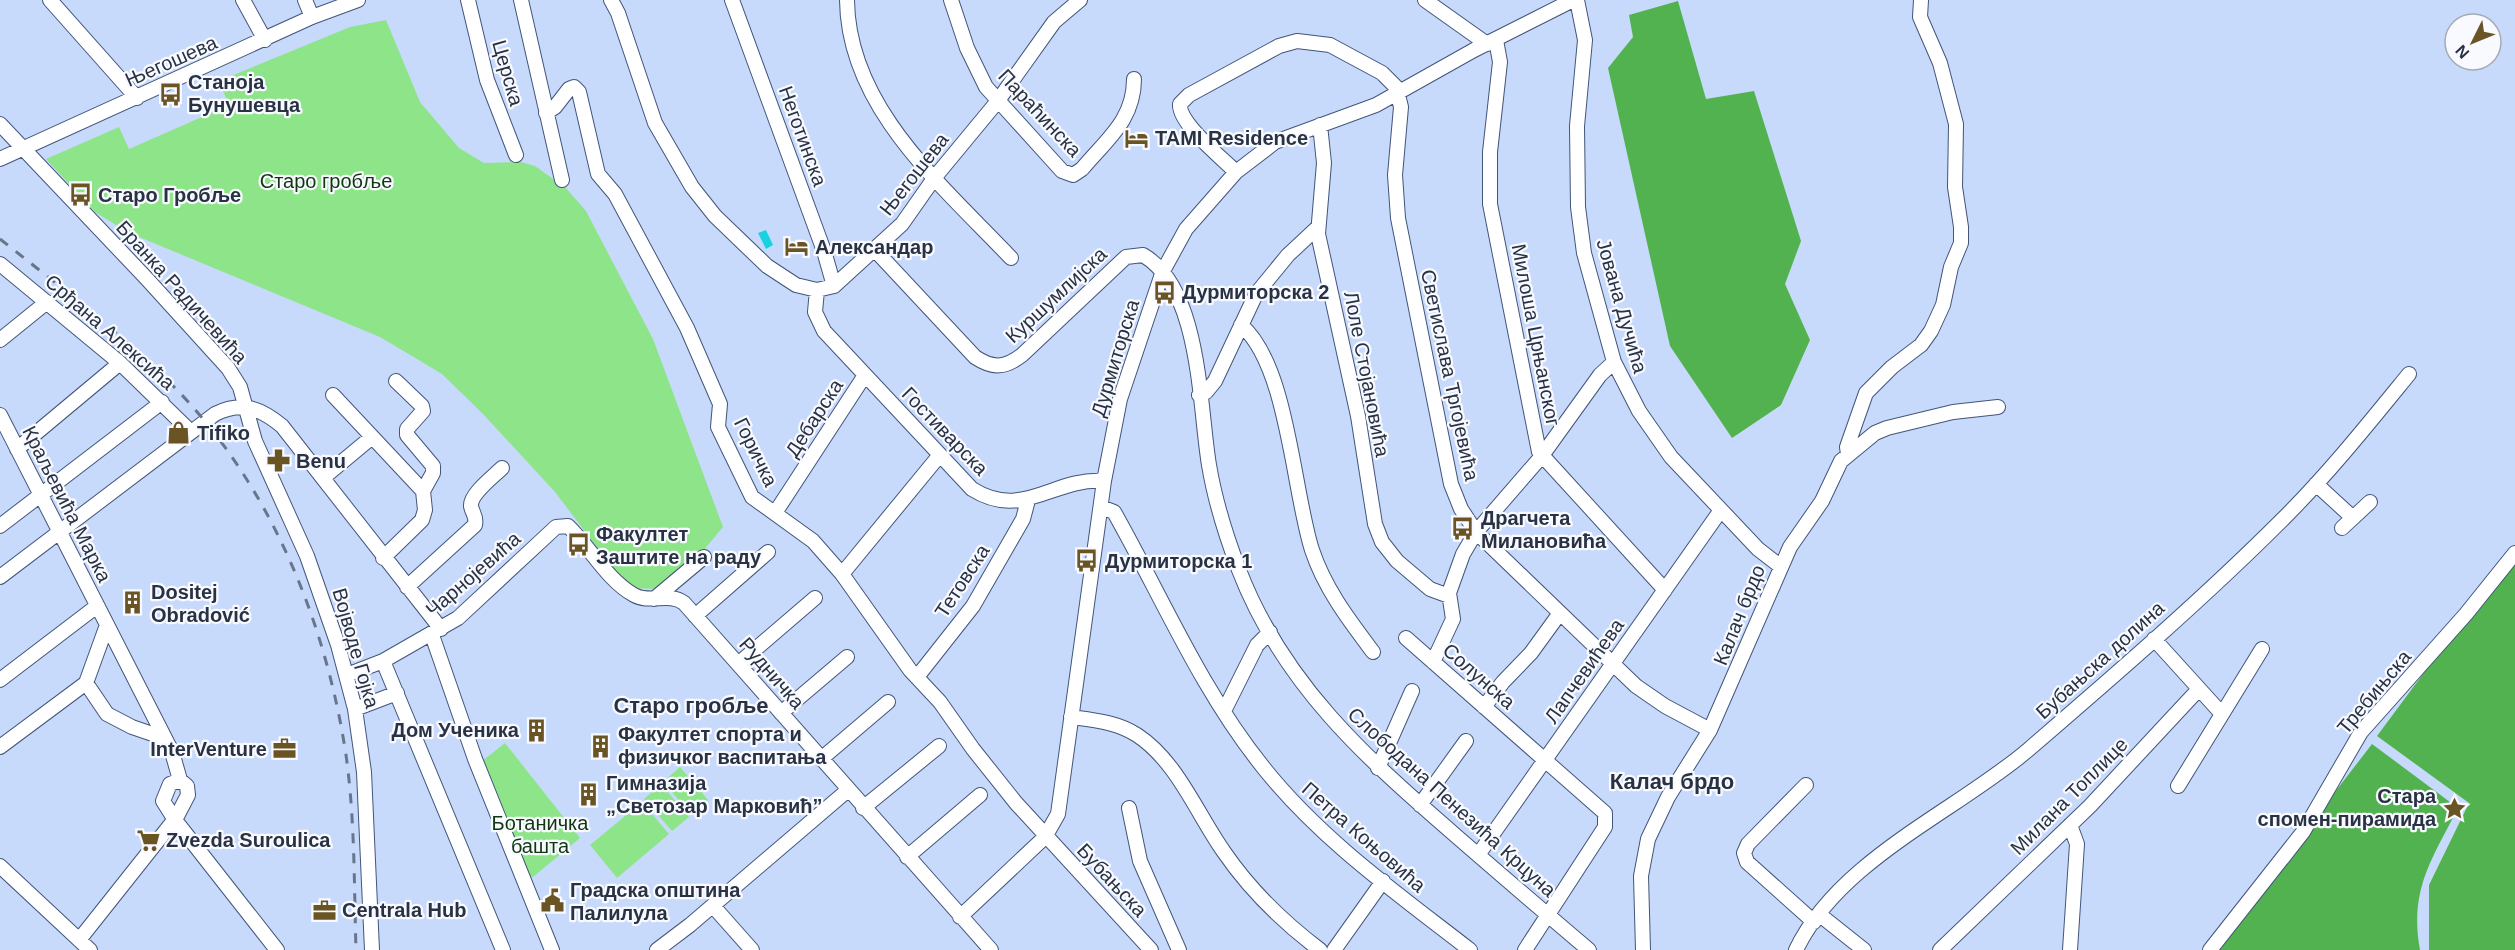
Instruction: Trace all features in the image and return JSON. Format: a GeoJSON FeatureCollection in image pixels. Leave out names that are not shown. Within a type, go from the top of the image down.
{"type":"FeatureCollection","features":[{"type":"Feature","properties":{"kind":"street"},"geometry":{"type":"LineString","coordinates":[[50,0],[137,98]]}},
{"type":"Feature","properties":{"kind":"street"},"geometry":{"type":"LineString","coordinates":[[243,0],[265,40]]}},
{"type":"Feature","properties":{"kind":"street"},"geometry":{"type":"LineString","coordinates":[[305,0],[312,17]]}},
{"type":"Feature","properties":{"kind":"street","name":"Његошева"},"geometry":{"type":"LineString","coordinates":[[0,159],[312,17],[358,0]]}},
{"type":"Feature","properties":{"kind":"street","name":"Церска"},"geometry":{"type":"LineString","coordinates":[[468,0],[487,80],[516,155]]}},
{"type":"Feature","properties":{"kind":"street"},"geometry":{"type":"LineString","coordinates":[[521,0],[562,180]]}},
{"type":"Feature","properties":{"kind":"street"},"geometry":{"type":"LineString","coordinates":[[611,0],[618,13],[655,123],[692,187],[715,216],[766,266],[796,285],[817,290]]}},
{"type":"Feature","properties":{"kind":"street","name":"Неготинска"},"geometry":{"type":"LineString","coordinates":[[732,0],[824,251],[834,286]]}},
{"type":"Feature","properties":{"kind":"street"},"geometry":{"type":"LineString","coordinates":[[847,0],[853,42],[872,94],[896,132],[1011,258]]}},
{"type":"Feature","properties":{"kind":"street","name":"Параћинска"},"geometry":{"type":"LineString","coordinates":[[951,0],[978,72],[997,102],[1062,171],[1073,175],[1082,168],[1128,116],[1134,98],[1134,79]]}},
{"type":"Feature","properties":{"kind":"street","name":"Његошева"},"geometry":{"type":"LineString","coordinates":[[817,290],[834,286],[902,224],[935,177],[997,102],[1054,22],[1080,0]]}},
{"type":"Feature","properties":{"kind":"street"},"geometry":{"type":"LineString","coordinates":[[1425,0],[1492,42]]}},
{"type":"Feature","properties":{"kind":"street","name":"Дурмиторска"},"geometry":{"type":"LineString","coordinates":[[960,917],[1045,837],[1053,824],[1060,804],[1104,481],[1120,399],[1163,271],[1197,215],[1236,172],[1275,142],[1366,110],[1575,0]]}},
{"type":"Feature","properties":{"kind":"street","name":"Јована Дучића"},"geometry":{"type":"LineString","coordinates":[[1575,0],[1585,40],[1577,126],[1578,207],[1584,253],[1614,362],[1655,437],[1758,549],[1780,566]]}},
{"type":"Feature","properties":{"kind":"street"},"geometry":{"type":"LineString","coordinates":[[1848,454],[1848,444],[1866,393],[1892,367],[1921,345],[1931,331],[1943,305],[1951,267],[1961,243],[1962,227],[1955,187],[1956,124],[1940,63],[1920,17],[1921,0]]}},
{"type":"Feature","properties":{"kind":"street"},"geometry":{"type":"LineString","coordinates":[[1236,172],[1192,129],[1182,115],[1180,104],[1189,95],[1279,46],[1303,41],[1330,45],[1382,73],[1393,82],[1398,94]]}},
{"type":"Feature","properties":{"kind":"street","name":"Милоша Црњанског"},"geometry":{"type":"LineString","coordinates":[[1492,42],[1500,62],[1491,143],[1490,204],[1541,457],[1665,590]]}},
{"type":"Feature","properties":{"kind":"street","name":"Горичка"},"geometry":{"type":"LineString","coordinates":[[546,112],[555,107],[568,88],[574,87],[579,92],[600,179],[615,194],[687,328],[697,357],[720,404],[718,427],[751,494],[757,502],[805,534],[842,574],[916,678],[940,702],[981,760],[1045,837]]}},
{"type":"Feature","properties":{"kind":"street","name":"Светислава Тргојевића"},"geometry":{"type":"LineString","coordinates":[[1398,94],[1401,107],[1395,175],[1398,218],[1451,484],[1461,509],[1476,531],[1612,665],[1665,706],[1710,730]]}},
{"type":"Feature","properties":{"kind":"street","name":"Бранка Радичевића"},"geometry":{"type":"LineString","coordinates":[[0,124],[228,368],[240,387],[245,406]]}},
{"type":"Feature","properties":{"kind":"street","name":"Лоле Стојановића"},"geometry":{"type":"LineString","coordinates":[[1320,125],[1324,163],[1318,227],[1358,416],[1371,509],[1378,532],[1388,550],[1430,589],[1449,596]]}},
{"type":"Feature","properties":{"kind":"street"},"geometry":{"type":"LineString","coordinates":[[1199,395],[1206,392],[1215,381],[1241,325],[1264,284],[1306,237],[1318,227]]}},
{"type":"Feature","properties":{"kind":"street","name":"Куршумлијска"},"geometry":{"type":"LineString","coordinates":[[875,250],[975,357],[997,367],[1022,355],[1126,257],[1143,255],[1163,271]]}},
{"type":"Feature","properties":{"kind":"street","name":"Срђана Алексића"},"geometry":{"type":"LineString","coordinates":[[0,264],[120,363],[191,432]]}},
{"type":"Feature","properties":{"kind":"street","name":"Слободана Пенезића Крцуна"},"geometry":{"type":"LineString","coordinates":[[1163,271],[1186,314],[1191,329],[1213,484],[1227,534],[1239,572],[1270,632],[1315,700],[1349,740],[1420,805],[1589,950]]}},
{"type":"Feature","properties":{"kind":"street","name":"Гостиварска"},"geometry":{"type":"LineString","coordinates":[[817,290],[814,304],[818,322],[939,456],[978,493],[1004,501],[1028,500],[1077,481],[1104,481]]}},
{"type":"Feature","properties":{"kind":"street"},"geometry":{"type":"LineString","coordinates":[[0,340],[47,302]]}},
{"type":"Feature","properties":{"kind":"street"},"geometry":{"type":"LineString","coordinates":[[1241,325],[1262,356],[1286,424],[1303,519],[1321,573],[1343,613],[1373,652]]}},
{"type":"Feature","properties":{"kind":"street"},"geometry":{"type":"LineString","coordinates":[[1432,662],[1453,619],[1453,607],[1449,596],[1458,562],[1476,531],[1541,457],[1600,375],[1614,362]]}},
{"type":"Feature","properties":{"kind":"street"},"geometry":{"type":"LineString","coordinates":[[17,449],[120,363]]}},
{"type":"Feature","properties":{"kind":"street","name":"Бубањска долина"},"geometry":{"type":"LineString","coordinates":[[1796,950],[1817,918],[1855,876],[2026,751],[2154,639],[2284,518],[2316,484],[2409,374]]}},
{"type":"Feature","properties":{"kind":"street","name":"Дебарска"},"geometry":{"type":"LineString","coordinates":[[776,513],[865,375]]}},
{"type":"Feature","properties":{"kind":"street"},"geometry":{"type":"LineString","coordinates":[[383,558],[422,520],[425,510],[423,491],[433,473],[433,466],[406,433],[423,409],[396,381]]}},
{"type":"Feature","properties":{"kind":"street"},"geometry":{"type":"LineString","coordinates":[[333,395],[423,491]]}},
{"type":"Feature","properties":{"kind":"street"},"geometry":{"type":"LineString","coordinates":[[0,526],[162,402]]}},
{"type":"Feature","properties":{"kind":"street"},"geometry":{"type":"LineString","coordinates":[[0,577],[191,432],[224,410],[245,406],[259,409],[282,426],[324,477],[407,587],[436,632],[475,759],[552,950]]}},
{"type":"Feature","properties":{"kind":"street","name":"Војводе Гојка"},"geometry":{"type":"LineString","coordinates":[[245,406],[255,441],[308,556],[355,709],[364,772],[372,950]]}},
{"type":"Feature","properties":{"kind":"street","name":"Калач брдо"},"geometry":{"type":"LineString","coordinates":[[1643,950],[1641,876],[1648,839],[1668,797],[1710,730],[1780,566],[1790,547],[1822,501],[1837,466],[1848,454],[1875,433],[1887,428],[1953,412],[1998,406]]}},
{"type":"Feature","properties":{"kind":"street","name":"Краљевића Марка"},"geometry":{"type":"LineString","coordinates":[[0,416],[172,752],[180,780],[186,784],[189,791],[175,819]]}},
{"type":"Feature","properties":{"kind":"street"},"geometry":{"type":"LineString","coordinates":[[324,477],[372,436]]}},
{"type":"Feature","properties":{"kind":"street"},"geometry":{"type":"LineString","coordinates":[[842,574],[939,456]]}},
{"type":"Feature","properties":{"kind":"street"},"geometry":{"type":"LineString","coordinates":[[407,587],[475,525],[475,514],[471,507],[472,498],[502,468]]}},
{"type":"Feature","properties":{"kind":"street"},"geometry":{"type":"LineString","coordinates":[[2316,484],[2347,522],[2370,502]]}},
{"type":"Feature","properties":{"kind":"street","name":"Тетовска"},"geometry":{"type":"LineString","coordinates":[[916,678],[973,606],[1023,519],[1028,500]]}},
{"type":"Feature","properties":{"kind":"street","name":"Петра Коњовића"},"geometry":{"type":"LineString","coordinates":[[1101,507],[1114,512],[1167,614],[1224,711],[1250,751],[1284,792],[1326,834],[1470,950]]}},
{"type":"Feature","properties":{"kind":"street","name":"Лапчевићева"},"geometry":{"type":"LineString","coordinates":[[1478,855],[1721,510]]}},
{"type":"Feature","properties":{"kind":"street","name":"Рудничка"},"geometry":{"type":"LineString","coordinates":[[556,527],[568,526],[627,590],[637,597],[676,599],[695,616],[907,858],[991,950]]}},
{"type":"Feature","properties":{"kind":"street","name":"Чарнојевића"},"geometry":{"type":"LineString","coordinates":[[346,675],[383,661],[458,618],[556,527]]}},
{"type":"Feature","properties":{"kind":"street"},"geometry":{"type":"LineString","coordinates":[[695,616],[768,552]]}},
{"type":"Feature","properties":{"kind":"street","name":"Требињска"},"geometry":{"type":"LineString","coordinates":[[2210,950],[2303,832],[2361,732],[2466,614],[2515,553]]}},
{"type":"Feature","properties":{"kind":"street"},"geometry":{"type":"LineString","coordinates":[[654,599],[704,557]]}},
{"type":"Feature","properties":{"kind":"street"},"geometry":{"type":"LineString","coordinates":[[738,664],[816,598]]}},
{"type":"Feature","properties":{"kind":"street"},"geometry":{"type":"LineString","coordinates":[[0,680],[97,606]]}},
{"type":"Feature","properties":{"kind":"street"},"geometry":{"type":"LineString","coordinates":[[1484,707],[1503,682],[1531,653],[1560,613]]}},
{"type":"Feature","properties":{"kind":"street"},"geometry":{"type":"LineString","coordinates":[[0,747],[86,683],[107,625]]}},
{"type":"Feature","properties":{"kind":"street"},"geometry":{"type":"LineString","coordinates":[[1224,711],[1257,645],[1270,632]]}},
{"type":"Feature","properties":{"kind":"street","name":"Солунска"},"geometry":{"type":"LineString","coordinates":[[1406,638],[1602,809],[1606,817],[1605,827],[1549,916]]}},
{"type":"Feature","properties":{"kind":"street"},"geometry":{"type":"LineString","coordinates":[[2154,639],[2222,714]]}},
{"type":"Feature","properties":{"kind":"street"},"geometry":{"type":"LineString","coordinates":[[2178,786],[2262,649]]}},
{"type":"Feature","properties":{"kind":"street"},"geometry":{"type":"LineString","coordinates":[[781,713],[847,657]]}},
{"type":"Feature","properties":{"kind":"street"},"geometry":{"type":"LineString","coordinates":[[383,661],[503,950]]}},
{"type":"Feature","properties":{"kind":"street"},"geometry":{"type":"LineString","coordinates":[[86,683],[107,714],[132,727],[164,738]]}},
{"type":"Feature","properties":{"kind":"street","name":"Милана Топлице"},"geometry":{"type":"LineString","coordinates":[[1940,950],[2106,790],[2198,690]]}},
{"type":"Feature","properties":{"kind":"street"},"geometry":{"type":"LineString","coordinates":[[1378,768],[1412,691]]}},
{"type":"Feature","properties":{"kind":"street"},"geometry":{"type":"LineString","coordinates":[[355,709],[398,693]]}},
{"type":"Feature","properties":{"kind":"street"},"geometry":{"type":"LineString","coordinates":[[821,759],[888,702]]}},
{"type":"Feature","properties":{"kind":"street"},"geometry":{"type":"LineString","coordinates":[[1071,717],[1118,726],[1137,735],[1154,748],[1243,877],[1265,903],[1320,950]]}},
{"type":"Feature","properties":{"kind":"street"},"geometry":{"type":"LineString","coordinates":[[1420,805],[1466,741]]}},
{"type":"Feature","properties":{"kind":"street"},"geometry":{"type":"LineString","coordinates":[[863,808],[939,746]]}},
{"type":"Feature","properties":{"kind":"street"},"geometry":{"type":"LineString","coordinates":[[180,780],[170,784],[164,798],[165,806],[277,950]]}},
{"type":"Feature","properties":{"kind":"street"},"geometry":{"type":"LineString","coordinates":[[1806,785],[1748,844],[1744,854],[1747,862],[1817,918],[1864,950]]}},
{"type":"Feature","properties":{"kind":"street"},"geometry":{"type":"LineString","coordinates":[[657,950],[713,906],[848,790]]}},
{"type":"Feature","properties":{"kind":"street"},"geometry":{"type":"LineString","coordinates":[[907,858],[980,795]]}},
{"type":"Feature","properties":{"kind":"street"},"geometry":{"type":"LineString","coordinates":[[1129,808],[1140,861],[1179,950]]}},
{"type":"Feature","properties":{"kind":"street"},"geometry":{"type":"LineString","coordinates":[[79,940],[175,819]]}},
{"type":"Feature","properties":{"kind":"street"},"geometry":{"type":"LineString","coordinates":[[2070,825],[2078,844],[2070,950]]}},
{"type":"Feature","properties":{"kind":"street","name":"Бубањска"},"geometry":{"type":"LineString","coordinates":[[1045,837],[1151,950]]}},
{"type":"Feature","properties":{"kind":"street"},"geometry":{"type":"LineString","coordinates":[[0,866],[90,950]]}},
{"type":"Feature","properties":{"kind":"street"},"geometry":{"type":"LineString","coordinates":[[1334,950],[1383,881]]}},
{"type":"Feature","properties":{"kind":"street"},"geometry":{"type":"LineString","coordinates":[[713,906],[752,950]]}},
{"type":"Feature","properties":{"kind":"street"},"geometry":{"type":"LineString","coordinates":[[1525,950],[1549,916]]}},
{"type":"Feature","properties":{"kind":"green space","name":"Старо гробље"},"geometry":{"type":"Polygon","coordinates":[[[386,20],[420,102],[459,148],[484,163],[521,162],[535,166],[566,188],[586,211],[653,339],[723,527],[698,557],[655,589],[634,588],[618,575],[555,492],[483,414],[442,374],[380,337],[127,232],[95,212],[46,159],[119,127],[129,149],[229,105],[219,81],[350,27],[386,20]]]}},
{"type":"Feature","properties":{"kind":"green space","name":"Ботаничка башта"},"geometry":{"type":"Polygon","coordinates":[[[505,743],[580,838],[533,877],[526,876],[482,761],[505,743]]]}},
{"type":"Feature","properties":{"kind":"green space"},"geometry":{"type":"Polygon","coordinates":[[[680,767],[708,800],[691,814],[663,782],[680,767]]]}},
{"type":"Feature","properties":{"kind":"green space"},"geometry":{"type":"Polygon","coordinates":[[[661,784],[689,817],[672,831],[644,799],[661,784]]]}},
{"type":"Feature","properties":{"kind":"green space"},"geometry":{"type":"Polygon","coordinates":[[[642,802],[669,834],[617,878],[590,845],[642,802]]]}},
{"type":"Feature","properties":{"kind":"shaded area"},"geometry":{"type":"Polygon","coordinates":[[[1678,1],[1706,99],[1754,91],[1801,241],[1785,284],[1810,340],[1781,405],[1732,438],[1670,346],[1608,68],[1633,37],[1629,15],[1678,1]]]}},
{"type":"Feature","properties":{"kind":"shaded area"},"geometry":{"type":"Polygon","coordinates":[[[766,230],[773,245],[766,249],[758,233],[766,230]]]}},
{"type":"Feature","properties":{"kind":"shaded area"},"geometry":{"type":"Polygon","coordinates":[[[2515,561],[2515,950],[2429,950],[2429,885],[2469,803],[2377,736],[2452,635],[2515,561]]]}},
{"type":"Feature","properties":{"kind":"shaded area"},"geometry":{"type":"Polygon","coordinates":[[[2372,744],[2458,808],[2432,860],[2420,892],[2417,929],[2420,950],[2213,950],[2372,744]]]}},
{"type":"Feature","properties":{"kind":"railway"},"geometry":{"type":"LineString","coordinates":[[0,239],[115,332],[180,393],[213,431],[242,472],[268,515],[309,608],[325,656],[337,706],[346,755],[351,803],[356,950]]}},
{"type":"Feature","properties":{"kind":"place","name":"Станоја Бунушевца"},"geometry":{"type":"Point","coordinates":[170,94]}},
{"type":"Feature","properties":{"kind":"place","name":"TAMI Residence"},"geometry":{"type":"Point","coordinates":[1137,138]}},
{"type":"Feature","properties":{"kind":"place","name":"Старо Гробље"},"geometry":{"type":"Point","coordinates":[80,195]}},
{"type":"Feature","properties":{"kind":"place","name":"Александар"},"geometry":{"type":"Point","coordinates":[797,247]}},
{"type":"Feature","properties":{"kind":"place","name":"Дурмиторска 2"},"geometry":{"type":"Point","coordinates":[1164,292]}},
{"type":"Feature","properties":{"kind":"place","name":"Tifiko"},"geometry":{"type":"Point","coordinates":[179,433]}},
{"type":"Feature","properties":{"kind":"place","name":"Benu"},"geometry":{"type":"Point","coordinates":[278,461]}},
{"type":"Feature","properties":{"kind":"place","name":"Драгчета Милановића"},"geometry":{"type":"Point","coordinates":[1463,529]}},
{"type":"Feature","properties":{"kind":"place","name":"Факултет Заштите на раду"},"geometry":{"type":"Point","coordinates":[578,545]}},
{"type":"Feature","properties":{"kind":"place","name":"Дурмиторска 1"},"geometry":{"type":"Point","coordinates":[1087,561]}},
{"type":"Feature","properties":{"kind":"place","name":"Dositej Obradović"},"geometry":{"type":"Point","coordinates":[133,603]}},
{"type":"Feature","properties":{"kind":"place","name":"Дом Ученика"},"geometry":{"type":"Point","coordinates":[537,730]}},
{"type":"Feature","properties":{"kind":"place","name":"Факултет спорта и физичког васпитања"},"geometry":{"type":"Point","coordinates":[600,746]}},
{"type":"Feature","properties":{"kind":"place","name":"InterVenture"},"geometry":{"type":"Point","coordinates":[285,749]}},
{"type":"Feature","properties":{"kind":"place","name":"Гимназија „Светозар Марковић”"},"geometry":{"type":"Point","coordinates":[588,794]}},
{"type":"Feature","properties":{"kind":"place","name":"Стара спомен-пирамида"},"geometry":{"type":"Point","coordinates":[2454,808]}},
{"type":"Feature","properties":{"kind":"place","name":"Zvezda Suroulica"},"geometry":{"type":"Point","coordinates":[148,840]}},
{"type":"Feature","properties":{"kind":"place","name":"Градска општина Палилула"},"geometry":{"type":"Point","coordinates":[552,901]}},
{"type":"Feature","properties":{"kind":"place","name":"Centrala Hub"},"geometry":{"type":"Point","coordinates":[324,910]}},
{"type":"Feature","properties":{"kind":"district","name":"Старо гробље"},"geometry":{"type":"Point","coordinates":[691,705]}},
{"type":"Feature","properties":{"kind":"district","name":"Калач брдо"},"geometry":{"type":"Point","coordinates":[1672,781]}}]}
